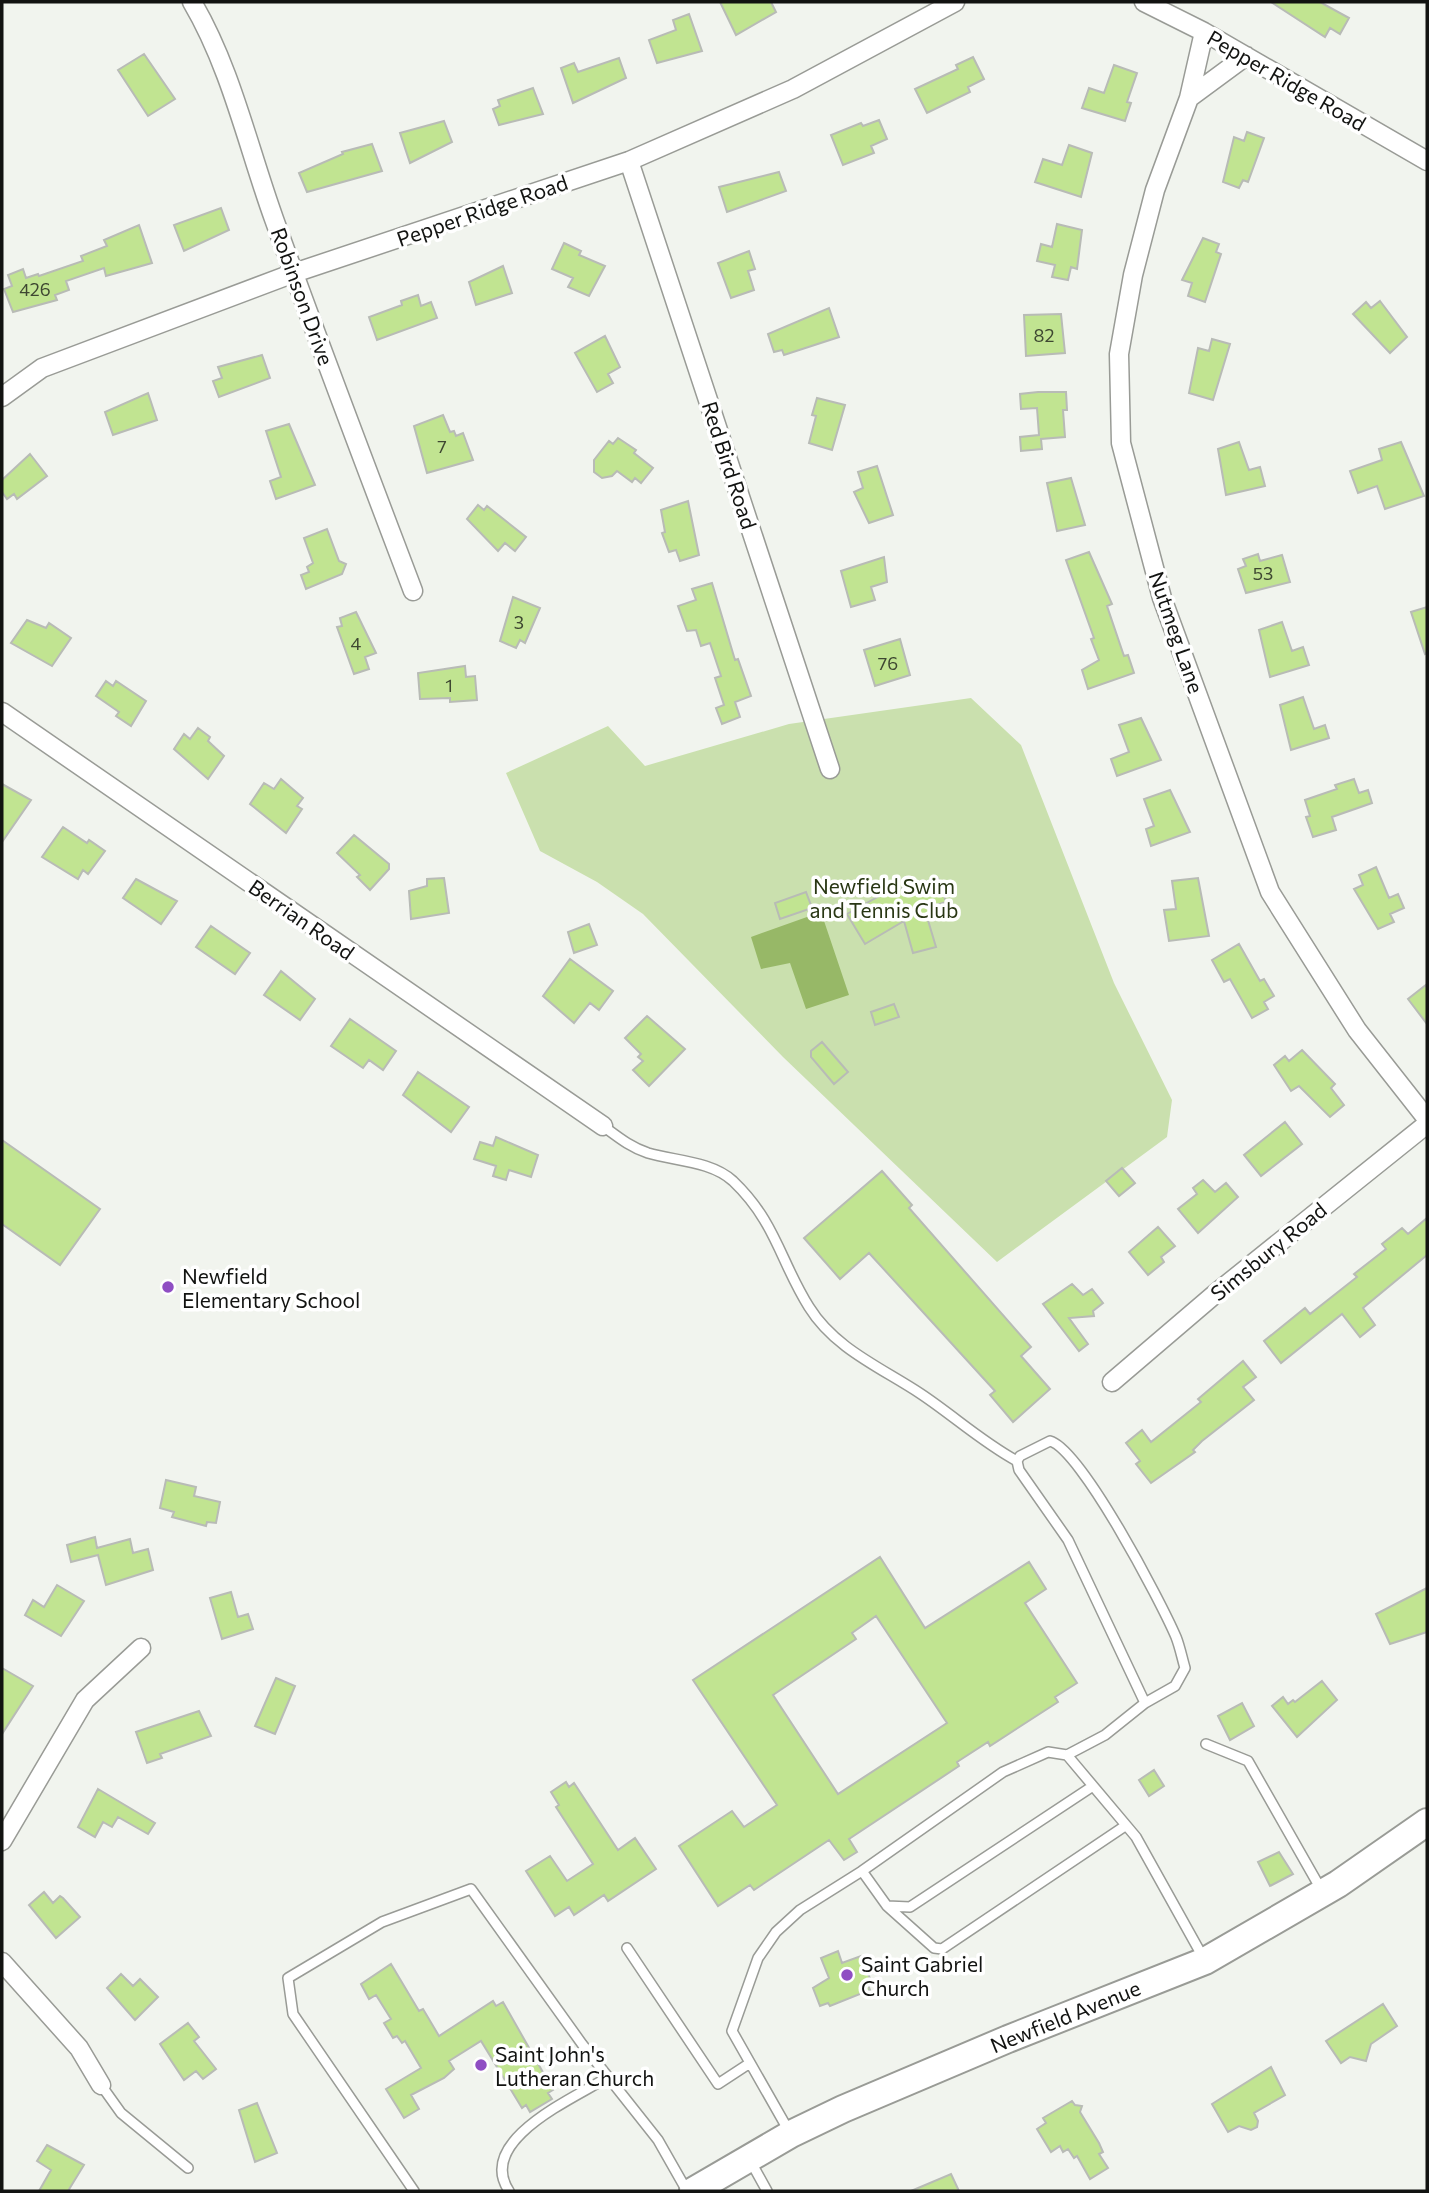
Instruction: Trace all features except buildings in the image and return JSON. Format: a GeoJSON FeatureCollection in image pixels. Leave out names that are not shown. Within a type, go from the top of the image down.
{"type":"FeatureCollection","features":[{"type":"Feature","properties":{"kind":"main road","name":"Newfield Avenue"},"geometry":{"type":"LineString","coordinates":[[693,2191],[791,2134],[1008,2039],[1205,1961],[1323,1892],[1427,1822]]}},
{"type":"Feature","properties":{"kind":"street","name":"Robinson Drive"},"geometry":{"type":"LineString","coordinates":[[192,2],[229,79],[249,148],[293,274],[413,591]]}},
{"type":"Feature","properties":{"kind":"street","name":"Pepper Ridge Road"},"geometry":{"type":"LineString","coordinates":[[2,397],[42,368],[293,274],[629,161],[793,89],[955,2]]}},
{"type":"Feature","properties":{"kind":"street","name":"Pepper Ridge Road"},"geometry":{"type":"LineString","coordinates":[[1144,2],[1204,32],[1427,161]]}},
{"type":"Feature","properties":{"kind":"street","name":"Nutmeg Lane"},"geometry":{"type":"LineString","coordinates":[[1204,32],[1189,98],[1155,190],[1133,275],[1119,354],[1121,443],[1163,598],[1270,892],[1357,1030],[1427,1121]]}},
{"type":"Feature","properties":{"kind":"street"},"geometry":{"type":"LineString","coordinates":[[1189,98],[1246,56]]}},
{"type":"Feature","properties":{"kind":"street","name":"Red Bird Road"},"geometry":{"type":"LineString","coordinates":[[629,161],[830,769]]}},
{"type":"Feature","properties":{"kind":"street","name":"Berrian Road"},"geometry":{"type":"LineString","coordinates":[[2,712],[603,1126]]}},
{"type":"Feature","properties":{"kind":"street","name":"Simsbury Road"},"geometry":{"type":"LineString","coordinates":[[1112,1382],[1427,1121]]}},
{"type":"Feature","properties":{"kind":"street"},"geometry":{"type":"LineString","coordinates":[[2,1841],[85,1700],[141,1648]]}},
{"type":"Feature","properties":{"kind":"street"},"geometry":{"type":"LineString","coordinates":[[2,1962],[79,2048],[101,2085]]}},
{"type":"Feature","properties":{"kind":"lane"},"geometry":{"type":"LineString","coordinates":[[603,1126],[630,1146],[715,1169],[730,1179],[766,1218],[810,1309],[848,1348],[873,1367],[920,1394],[981,1441],[1017,1461]]}},
{"type":"Feature","properties":{"kind":"lane"},"geometry":{"type":"LineString","coordinates":[[791,2134],[732,2031],[758,1958],[776,1932],[800,1910],[862,1871],[1003,1772],[1048,1752],[1067,1755],[1105,1735],[1145,1703],[1175,1686],[1185,1668],[1176,1637],[1099,1495],[1065,1448],[1050,1441],[1020,1456],[1017,1461],[1019,1470],[1068,1540],[1145,1703]]}},
{"type":"Feature","properties":{"kind":"lane"},"geometry":{"type":"LineString","coordinates":[[1206,1744],[1248,1761],[1323,1892]]}},
{"type":"Feature","properties":{"kind":"lane"},"geometry":{"type":"LineString","coordinates":[[1067,1755],[1136,1837],[1205,1961]]}},
{"type":"Feature","properties":{"kind":"lane"},"geometry":{"type":"LineString","coordinates":[[887,1906],[910,1907],[1093,1786]]}},
{"type":"Feature","properties":{"kind":"lane"},"geometry":{"type":"LineString","coordinates":[[862,1871],[887,1906],[934,1948],[942,1950],[1125,1826]]}},
{"type":"Feature","properties":{"kind":"lane"},"geometry":{"type":"LineString","coordinates":[[414,2191],[293,2014],[288,1978],[382,1922],[471,1889],[608,2077],[659,2140],[687,2191]]}},
{"type":"Feature","properties":{"kind":"lane"},"geometry":{"type":"LineString","coordinates":[[627,1948],[718,2084],[750,2063]]}},
{"type":"Feature","properties":{"kind":"lane"},"geometry":{"type":"LineString","coordinates":[[509,2191],[501,2167],[508,2145],[520,2132],[608,2077]]}},
{"type":"Feature","properties":{"kind":"lane"},"geometry":{"type":"LineString","coordinates":[[101,2085],[121,2113],[188,2168]]}},
{"type":"Feature","properties":{"kind":"lane"},"geometry":{"type":"LineString","coordinates":[[749,2158],[766,2191]]}},
{"type":"Feature","properties":{"kind":"green space","name":"Newfield Swim and Tennis Club"},"geometry":{"type":"Polygon","coordinates":[[[971,698],[1021,745],[1114,983],[1172,1100],[1167,1137],[997,1262],[783,1057],[643,914],[597,882],[540,851],[506,773],[608,726],[645,766],[789,724],[971,698]]]}},
{"type":"Feature","properties":{"kind":"shaded area"},"geometry":{"type":"Polygon","coordinates":[[[821,912],[849,995],[806,1009],[790,963],[761,969],[751,937],[821,912]]]}},
{"type":"Feature","properties":{"kind":"place","name":"Newfield Elementary School"},"geometry":{"type":"Point","coordinates":[168,1287]}},
{"type":"Feature","properties":{"kind":"place","name":"Saint Gabriel Church"},"geometry":{"type":"Point","coordinates":[847,1975]}},
{"type":"Feature","properties":{"kind":"place","name":"Saint John's Lutheran Church"},"geometry":{"type":"Point","coordinates":[481,2065]}}]}
